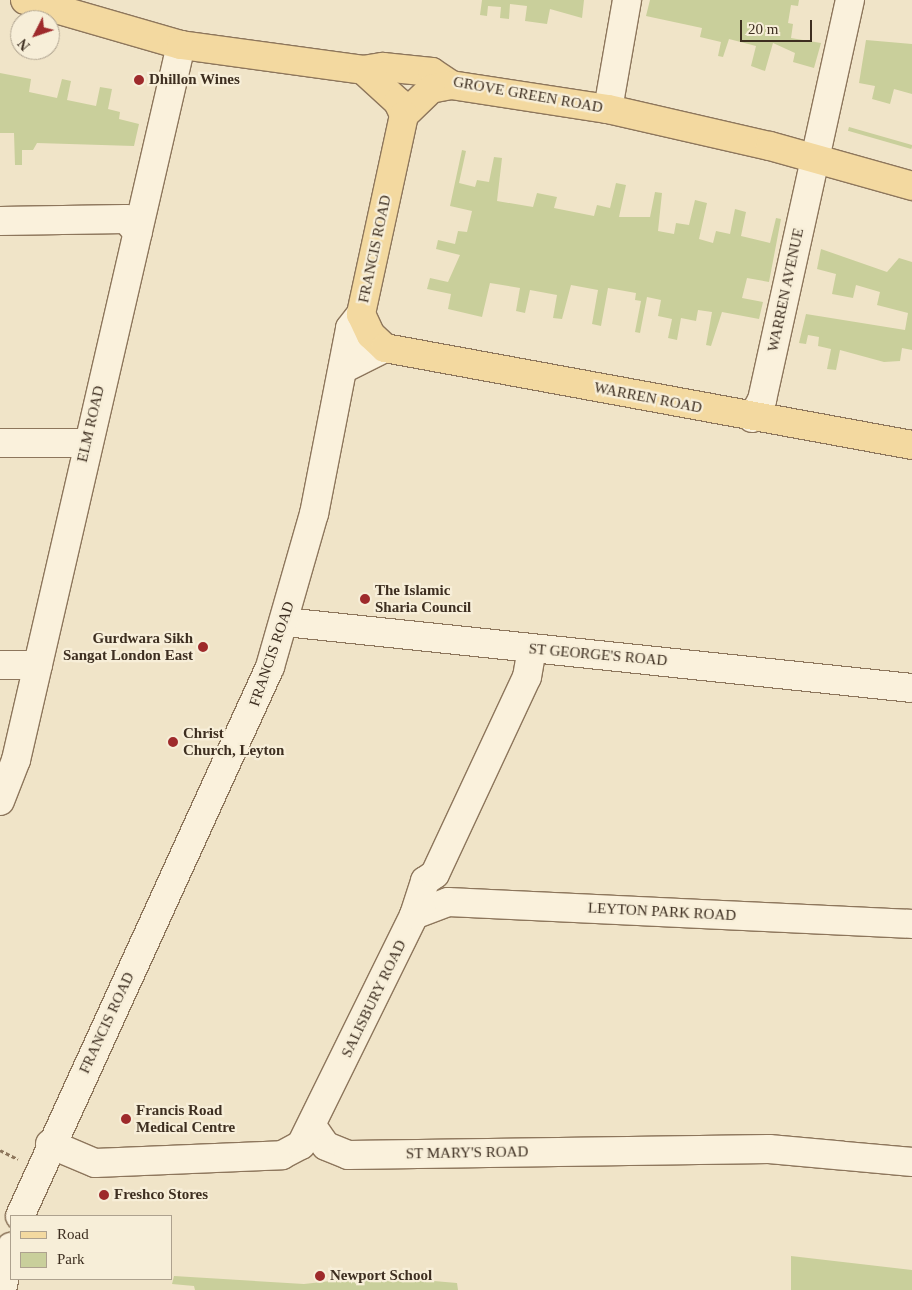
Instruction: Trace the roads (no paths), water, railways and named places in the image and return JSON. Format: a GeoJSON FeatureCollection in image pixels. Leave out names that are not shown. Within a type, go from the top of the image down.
{"type":"FeatureCollection","features":[{"type":"Feature","properties":{"kind":"main road","name":"GROVE GREEN ROAD"},"geometry":{"type":"LineString","coordinates":[[25,0],[182,45],[363,70],[383,67],[432,72],[451,85],[608,109],[912,186]]}},
{"type":"Feature","properties":{"kind":"main road"},"geometry":{"type":"LineString","coordinates":[[363,70],[398,102],[404,115],[431,89],[451,85]]}},
{"type":"Feature","properties":{"kind":"main road","name":"FRANCIS ROAD"},"geometry":{"type":"LineString","coordinates":[[361,314],[404,115]]}},
{"type":"Feature","properties":{"kind":"main road"},"geometry":{"type":"LineString","coordinates":[[361,314],[371,335],[385,348]]}},
{"type":"Feature","properties":{"kind":"main road","name":"WARREN ROAD"},"geometry":{"type":"LineString","coordinates":[[385,348],[752,418],[912,446]]}},
{"type":"Feature","properties":{"kind":"street"},"geometry":{"type":"LineString","coordinates":[[608,109],[627,0]]}},
{"type":"Feature","properties":{"kind":"street","name":"WARREN AVENUE"},"geometry":{"type":"LineString","coordinates":[[752,418],[762,400],[850,0]]}},
{"type":"Feature","properties":{"kind":"street","name":"ELM ROAD"},"geometry":{"type":"LineString","coordinates":[[0,801],[8,789],[38,665],[87,442],[182,45]]}},
{"type":"Feature","properties":{"kind":"street"},"geometry":{"type":"LineString","coordinates":[[0,221],[126,219],[138,233]]}},
{"type":"Feature","properties":{"kind":"street","name":"FRANCIS ROAD"},"geometry":{"type":"LineString","coordinates":[[20,1215],[50,1144],[240,740],[285,622],[314,514],[345,368],[350,328],[361,314]]}},
{"type":"Feature","properties":{"kind":"street"},"geometry":{"type":"LineString","coordinates":[[345,368],[385,348]]}},
{"type":"Feature","properties":{"kind":"street"},"geometry":{"type":"LineString","coordinates":[[0,443],[87,442]]}},
{"type":"Feature","properties":{"kind":"street","name":"ST GEORGE'S ROAD"},"geometry":{"type":"LineString","coordinates":[[285,622],[506,642],[532,650],[567,649],[912,688]]}},
{"type":"Feature","properties":{"kind":"street","name":"SALISBURY ROAD"},"geometry":{"type":"LineString","coordinates":[[312,1126],[414,915],[422,888],[435,874],[527,677],[532,650]]}},
{"type":"Feature","properties":{"kind":"street"},"geometry":{"type":"LineString","coordinates":[[0,665],[38,665]]}},
{"type":"Feature","properties":{"kind":"street"},"geometry":{"type":"LineString","coordinates":[[435,874],[448,902]]}},
{"type":"Feature","properties":{"kind":"street","name":"LEYTON PARK ROAD"},"geometry":{"type":"LineString","coordinates":[[414,915],[448,902],[912,924]]}},
{"type":"Feature","properties":{"kind":"street"},"geometry":{"type":"LineString","coordinates":[[50,1144],[95,1163],[282,1155],[300,1144],[312,1126]]}},
{"type":"Feature","properties":{"kind":"street","name":"ST MARY'S ROAD"},"geometry":{"type":"LineString","coordinates":[[312,1126],[326,1146],[348,1155],[769,1149],[912,1162]]}},
{"type":"Feature","properties":{"kind":"street"},"geometry":{"type":"LineString","coordinates":[[2,1290],[10,1252]]}},
{"type":"Feature","properties":{"kind":"place","name":"Dhillon Wines"},"geometry":{"type":"Point","coordinates":[139,80]}},
{"type":"Feature","properties":{"kind":"place","name":"The Islamic Sharia Council"},"geometry":{"type":"Point","coordinates":[365,599]}},
{"type":"Feature","properties":{"kind":"place","name":"Gurdwara Sikh Sangat London East"},"geometry":{"type":"Point","coordinates":[203,647]}},
{"type":"Feature","properties":{"kind":"place","name":"Christ Church, Leyton"},"geometry":{"type":"Point","coordinates":[173,742]}},
{"type":"Feature","properties":{"kind":"place","name":"Francis Road Medical Centre"},"geometry":{"type":"Point","coordinates":[126,1119]}},
{"type":"Feature","properties":{"kind":"place","name":"Freshco Stores"},"geometry":{"type":"Point","coordinates":[104,1195]}},
{"type":"Feature","properties":{"kind":"place","name":"Newport School"},"geometry":{"type":"Point","coordinates":[320,1276]}}]}
